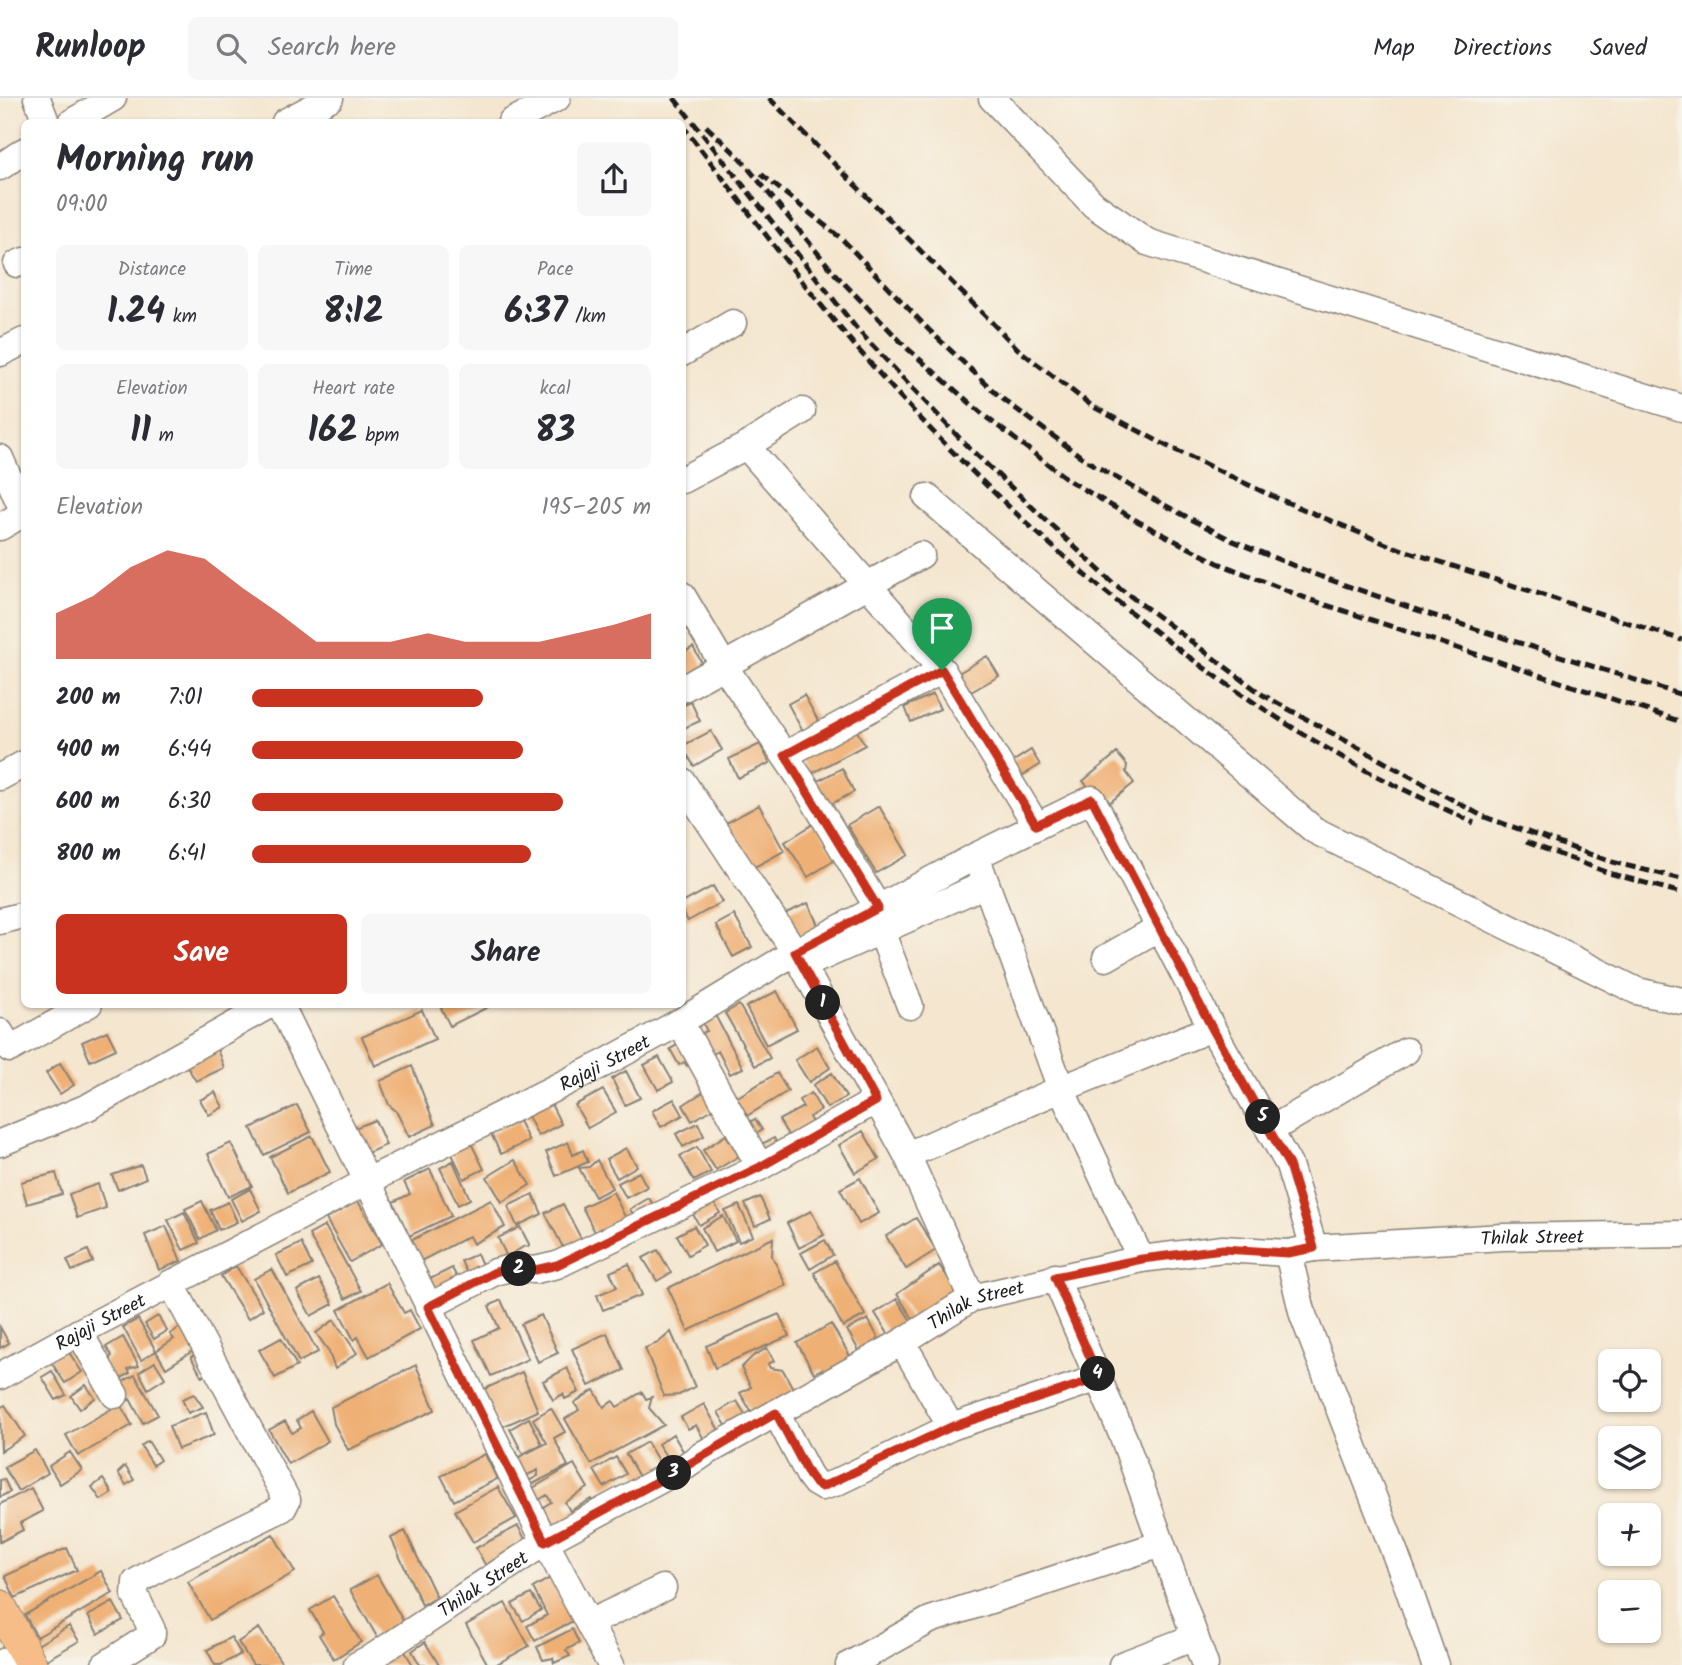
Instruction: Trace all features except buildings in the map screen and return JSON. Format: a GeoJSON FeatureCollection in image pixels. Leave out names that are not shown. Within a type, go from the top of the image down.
{"type":"FeatureCollection","features":[{"type":"Feature","properties":{"kind":"main road"},"geometry":{"type":"LineString","coordinates":[[0,1606],[18,1660]]}},
{"type":"Feature","properties":{"kind":"street"},"geometry":{"type":"LineString","coordinates":[[37,98],[45,119]]}},
{"type":"Feature","properties":{"kind":"street"},"geometry":{"type":"LineString","coordinates":[[77,119],[113,98]]}},
{"type":"Feature","properties":{"kind":"street"},"geometry":{"type":"LineString","coordinates":[[302,113],[330,98]]}},
{"type":"Feature","properties":{"kind":"street"},"geometry":{"type":"LineString","coordinates":[[517,119],[557,98]]}},
{"type":"Feature","properties":{"kind":"street"},"geometry":{"type":"LineString","coordinates":[[992,98],[1094,205],[1147,242],[1682,408]]}},
{"type":"Feature","properties":{"kind":"street"},"geometry":{"type":"LineString","coordinates":[[0,167],[21,153]]}},
{"type":"Feature","properties":{"kind":"street"},"geometry":{"type":"LineString","coordinates":[[686,351],[733,323]]}},
{"type":"Feature","properties":{"kind":"street"},"geometry":{"type":"LineString","coordinates":[[0,353],[21,342]]}},
{"type":"Feature","properties":{"kind":"street"},"geometry":{"type":"LineString","coordinates":[[686,478],[746,446],[802,411]]}},
{"type":"Feature","properties":{"kind":"street"},"geometry":{"type":"LineString","coordinates":[[746,446],[942,670],[1036,825]]}},
{"type":"Feature","properties":{"kind":"street"},"geometry":{"type":"LineString","coordinates":[[0,458],[19,484]]}},
{"type":"Feature","properties":{"kind":"street"},"geometry":{"type":"LineString","coordinates":[[927,497],[1314,830],[1637,991],[1682,1001]]}},
{"type":"Feature","properties":{"kind":"street"},"geometry":{"type":"LineString","coordinates":[[0,527],[21,515]]}},
{"type":"Feature","properties":{"kind":"street"},"geometry":{"type":"LineString","coordinates":[[686,688],[921,555]]}},
{"type":"Feature","properties":{"kind":"street"},"geometry":{"type":"LineString","coordinates":[[686,602],[724,666],[785,755],[880,919],[910,1006]]}},
{"type":"Feature","properties":{"kind":"street"},"geometry":{"type":"LineString","coordinates":[[785,755],[942,670]]}},
{"type":"Feature","properties":{"kind":"street"},"geometry":{"type":"LineString","coordinates":[[0,777],[21,766]]}},
{"type":"Feature","properties":{"kind":"street"},"geometry":{"type":"LineString","coordinates":[[686,795],[799,959],[907,1156],[972,1298]]}},
{"type":"Feature","properties":{"kind":"street","name":"Rajaji Street"},"geometry":{"type":"LineString","coordinates":[[0,1376],[366,1182],[603,1064],[799,959],[880,919],[976,856],[1092,799],[1212,1028],[1289,1165],[1314,1248]]}},
{"type":"Feature","properties":{"kind":"street"},"geometry":{"type":"LineString","coordinates":[[976,856],[1061,1089],[1142,1259]]}},
{"type":"Feature","properties":{"kind":"street"},"geometry":{"type":"LineString","coordinates":[[880,919],[986,884]]}},
{"type":"Feature","properties":{"kind":"street"},"geometry":{"type":"LineString","coordinates":[[0,921],[21,916]]}},
{"type":"Feature","properties":{"kind":"street"},"geometry":{"type":"LineString","coordinates":[[1106,958],[1160,928]]}},
{"type":"Feature","properties":{"kind":"street"},"geometry":{"type":"LineString","coordinates":[[0,1032],[10,1049],[82,1008]]}},
{"type":"Feature","properties":{"kind":"street"},"geometry":{"type":"LineString","coordinates":[[0,1143],[88,1108],[264,1008]]}},
{"type":"Feature","properties":{"kind":"street"},"geometry":{"type":"LineString","coordinates":[[283,1008],[545,1542],[611,1665]]}},
{"type":"Feature","properties":{"kind":"street"},"geometry":{"type":"LineString","coordinates":[[680,1022],[760,1167]]}},
{"type":"Feature","properties":{"kind":"street"},"geometry":{"type":"LineString","coordinates":[[907,1156],[1061,1089],[1212,1028]]}},
{"type":"Feature","properties":{"kind":"street"},"geometry":{"type":"LineString","coordinates":[[1270,1130],[1406,1051]]}},
{"type":"Feature","properties":{"kind":"street"},"geometry":{"type":"LineString","coordinates":[[428,1307],[495,1272],[510,1268],[535,1270],[557,1265],[760,1167],[876,1101]]}},
{"type":"Feature","properties":{"kind":"street","name":"Thilak Street"},"geometry":{"type":"LineString","coordinates":[[357,1665],[545,1542],[686,1466],[902,1342],[972,1298],[1142,1259],[1223,1249],[1288,1253],[1314,1248],[1503,1237],[1682,1234]]}},
{"type":"Feature","properties":{"kind":"street"},"geometry":{"type":"LineString","coordinates":[[1288,1253],[1303,1315],[1408,1587],[1435,1665]]}},
{"type":"Feature","properties":{"kind":"street"},"geometry":{"type":"LineString","coordinates":[[1055,1277],[1124,1440],[1205,1665]]}},
{"type":"Feature","properties":{"kind":"street"},"geometry":{"type":"LineString","coordinates":[[105,1665],[152,1635],[135,1595],[136,1583],[158,1569],[286,1505],[286,1495],[172,1283]]}},
{"type":"Feature","properties":{"kind":"street"},"geometry":{"type":"LineString","coordinates":[[79,1332],[115,1395]]}},
{"type":"Feature","properties":{"kind":"street"},"geometry":{"type":"LineString","coordinates":[[902,1342],[951,1427]]}},
{"type":"Feature","properties":{"kind":"street"},"geometry":{"type":"LineString","coordinates":[[776,1413],[809,1475],[822,1487],[951,1427],[1099,1378]]}},
{"type":"Feature","properties":{"kind":"street"},"geometry":{"type":"LineString","coordinates":[[849,1665],[930,1620],[1161,1544]]}},
{"type":"Feature","properties":{"kind":"street"},"geometry":{"type":"LineString","coordinates":[[589,1623],[663,1588]]}},
{"type":"Feature","properties":{"kind":"street"},"geometry":{"type":"LineString","coordinates":[[1122,1665],[1195,1637]]}},
{"type":"Feature","properties":{"kind":"railway"},"geometry":{"type":"LineString","coordinates":[[674,98],[857,329],[966,445],[1113,583],[1263,695],[1482,816],[1612,862],[1682,879]]}},
{"type":"Feature","properties":{"kind":"railway"},"geometry":{"type":"LineString","coordinates":[[769,98],[1019,350],[1092,406],[1167,446],[1272,496],[1391,546],[1682,640]]}},
{"type":"Feature","properties":{"kind":"railway"},"geometry":{"type":"LineString","coordinates":[[706,126],[739,157],[835,274],[908,349],[986,417],[1070,481],[1139,522],[1218,563],[1308,599],[1682,722]]}},
{"type":"Feature","properties":{"kind":"railway"},"geometry":{"type":"LineString","coordinates":[[686,130],[808,288],[904,401],[960,460],[1082,572],[1146,625],[1280,720],[1364,769],[1474,823]]}},
{"type":"Feature","properties":{"kind":"railway"},"geometry":{"type":"LineString","coordinates":[[761,174],[842,239],[929,330],[1000,397],[1087,461],[1155,500],[1233,541],[1319,576],[1682,695]]}},
{"type":"Feature","properties":{"kind":"railway"},"geometry":{"type":"LineString","coordinates":[[1526,842],[1609,873],[1682,893]]}},
{"type":"Feature","properties":{"kind":"route"},"geometry":{"type":"LineString","coordinates":[[942,670],[1036,825],[1092,799],[1212,1028],[1289,1165],[1314,1248],[1288,1253],[1223,1249],[1142,1259],[1055,1277],[1099,1378],[951,1427],[822,1487],[809,1475],[776,1413],[686,1466],[545,1542],[428,1307],[495,1272],[510,1268],[535,1270],[557,1265],[760,1167],[876,1101],[795,952],[878,908],[785,755],[942,670]]}}]}
